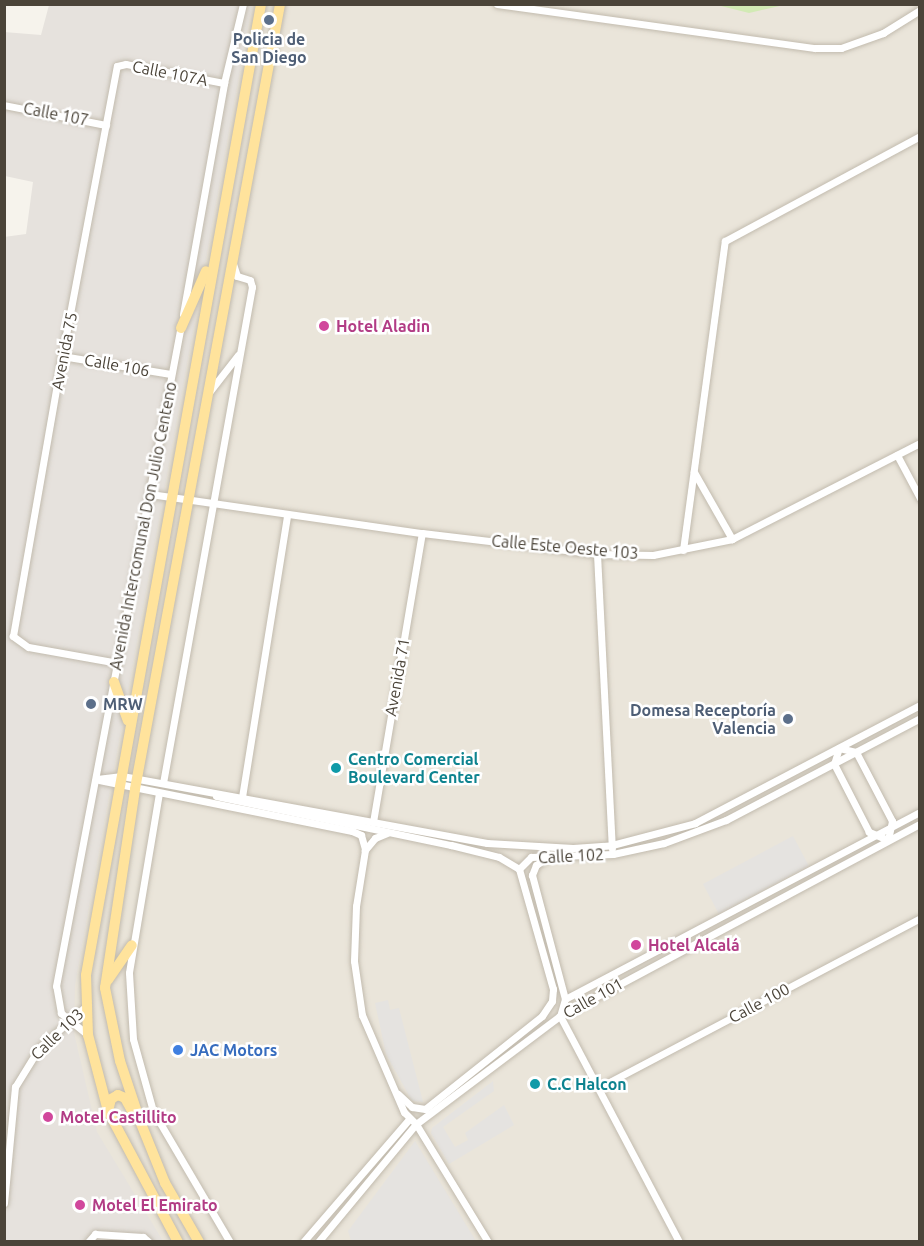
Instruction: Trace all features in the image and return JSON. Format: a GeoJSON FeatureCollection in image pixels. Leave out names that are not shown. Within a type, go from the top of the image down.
{"type":"FeatureCollection","features":[{"type":"Feature","properties":{"kind":"main road","name":"Avenida Intercomunal Don Julio Centeno"},"geometry":{"type":"LineString","coordinates":[[178,1242],[108,1112],[88,1035],[86,1006],[88,948],[120,781],[213,254],[261,4]]}},
{"type":"Feature","properties":{"kind":"main road"},"geometry":{"type":"LineString","coordinates":[[199,1242],[165,1183],[140,1121],[120,1061],[105,988],[137,784],[280,4]]}},
{"type":"Feature","properties":{"kind":"main road"},"geometry":{"type":"LineString","coordinates":[[181,328],[213,254]]}},
{"type":"Feature","properties":{"kind":"main road"},"geometry":{"type":"LineString","coordinates":[[114,682],[129,724]]}},
{"type":"Feature","properties":{"kind":"main road"},"geometry":{"type":"LineString","coordinates":[[105,988],[132,945]]}},
{"type":"Feature","properties":{"kind":"main road"},"geometry":{"type":"LineString","coordinates":[[108,1112],[111,1099],[122,1096],[140,1121]]}},
{"type":"Feature","properties":{"kind":"street","name":"Avenida Intercomunal Don Julio Centeno"},"geometry":{"type":"LineString","coordinates":[[88,1035],[68,1020],[57,1004],[56,986],[181,328],[224,83],[243,4]]}},
{"type":"Feature","properties":{"kind":"street"},"geometry":{"type":"LineString","coordinates":[[497,4],[815,48],[841,48],[873,37],[920,10]]}},
{"type":"Feature","properties":{"kind":"street","name":"Calle 107A"},"geometry":{"type":"LineString","coordinates":[[117,66],[126,64],[224,83]]}},
{"type":"Feature","properties":{"kind":"street","name":"Avenida 75"},"geometry":{"type":"LineString","coordinates":[[117,66],[62,356],[13,636],[28,647],[118,663]]}},
{"type":"Feature","properties":{"kind":"street","name":"Calle 107"},"geometry":{"type":"LineString","coordinates":[[4,105],[106,125]]}},
{"type":"Feature","properties":{"kind":"street"},"geometry":{"type":"LineString","coordinates":[[683,550],[725,241],[920,136]]}},
{"type":"Feature","properties":{"kind":"street"},"geometry":{"type":"LineString","coordinates":[[163,783],[252,284],[237,276],[232,261]]}},
{"type":"Feature","properties":{"kind":"street"},"geometry":{"type":"LineString","coordinates":[[208,393],[240,353]]}},
{"type":"Feature","properties":{"kind":"street","name":"Calle 106"},"geometry":{"type":"LineString","coordinates":[[62,356],[171,374]]}},
{"type":"Feature","properties":{"kind":"street","name":"Calle Este Oeste 103"},"geometry":{"type":"LineString","coordinates":[[150,494],[422,533],[597,554],[653,555],[732,539],[920,443]]}},
{"type":"Feature","properties":{"kind":"street"},"geometry":{"type":"LineString","coordinates":[[897,455],[920,498]]}},
{"type":"Feature","properties":{"kind":"street"},"geometry":{"type":"LineString","coordinates":[[694,472],[732,539]]}},
{"type":"Feature","properties":{"kind":"street"},"geometry":{"type":"LineString","coordinates":[[242,797],[287,515]]}},
{"type":"Feature","properties":{"kind":"street","name":"Avenida 71"},"geometry":{"type":"LineString","coordinates":[[373,822],[422,533]]}},
{"type":"Feature","properties":{"kind":"street"},"geometry":{"type":"LineString","coordinates":[[597,554],[613,854]]}},
{"type":"Feature","properties":{"kind":"street","name":"Calle 102"},"geometry":{"type":"LineString","coordinates":[[97,779],[137,784],[163,783],[487,843],[573,848],[612,845],[695,823],[920,705]]}},
{"type":"Feature","properties":{"kind":"street","name":"Calle 102"},"geometry":{"type":"LineString","coordinates":[[208,792],[228,800],[390,832],[499,857],[519,869],[531,857],[613,854],[664,843],[726,820],[920,718]]}},
{"type":"Feature","properties":{"kind":"street"},"geometry":{"type":"LineString","coordinates":[[839,748],[856,752],[892,826],[888,840],[873,837],[834,764],[839,748]]}},
{"type":"Feature","properties":{"kind":"street","name":"Calle 102"},"geometry":{"type":"LineString","coordinates":[[137,784],[159,793],[352,831],[361,835],[365,850]]}},
{"type":"Feature","properties":{"kind":"street"},"geometry":{"type":"LineString","coordinates":[[159,793],[132,945],[129,1002],[133,1039],[147,1095],[230,1242]]}},
{"type":"Feature","properties":{"kind":"street","name":"Calle 101"},"geometry":{"type":"LineString","coordinates":[[566,999],[920,812]]}},
{"type":"Feature","properties":{"kind":"street","name":"Calle 101"},"geometry":{"type":"LineString","coordinates":[[318,1242],[417,1124],[560,1016],[920,824]]}},
{"type":"Feature","properties":{"kind":"street"},"geometry":{"type":"LineString","coordinates":[[390,832],[375,838],[365,850],[354,932],[357,986],[370,1035],[409,1119],[417,1124],[488,1242]]}},
{"type":"Feature","properties":{"kind":"street"},"geometry":{"type":"LineString","coordinates":[[545,858],[536,865],[532,874],[566,999],[560,1016],[679,1242]]}},
{"type":"Feature","properties":{"kind":"street"},"geometry":{"type":"LineString","coordinates":[[398,1094],[412,1107],[425,1109],[542,1016],[552,1002],[553,989],[519,869]]}},
{"type":"Feature","properties":{"kind":"street"},"geometry":{"type":"LineString","coordinates":[[759,897],[765,906]]}},
{"type":"Feature","properties":{"kind":"street","name":"Calle 100"},"geometry":{"type":"LineString","coordinates":[[598,1088],[920,918]]}},
{"type":"Feature","properties":{"kind":"street"},"geometry":{"type":"LineString","coordinates":[[541,947],[553,952]]}},
{"type":"Feature","properties":{"kind":"street"},"geometry":{"type":"LineString","coordinates":[[617,973],[622,982]]}},
{"type":"Feature","properties":{"kind":"street","name":"Calle 103"},"geometry":{"type":"LineString","coordinates":[[4,1203],[15,1087],[28,1063],[68,1020],[86,1006]]}},
{"type":"Feature","properties":{"kind":"street"},"geometry":{"type":"LineString","coordinates":[[522,1032],[529,1040]]}},
{"type":"Feature","properties":{"kind":"street"},"geometry":{"type":"LineString","coordinates":[[303,1242],[409,1119]]}},
{"type":"Feature","properties":{"kind":"street"},"geometry":{"type":"LineString","coordinates":[[88,1242],[95,1234],[143,1237],[149,1242]]}},
{"type":"Feature","properties":{"kind":"shaded area"},"geometry":{"type":"Polygon","coordinates":[[[49,5],[252,5],[75,985],[74,1033],[97,1132],[163,1241],[5,1241],[4,237],[26,234],[33,182],[5,176],[4,32],[41,35],[49,5]]]}},
{"type":"Feature","properties":{"kind":"shaded area"},"geometry":{"type":"Polygon","coordinates":[[[59,5],[919,5],[919,1241],[5,1241],[4,247],[29,249],[60,36],[59,5]]]}},
{"type":"Feature","properties":{"kind":"shaded area"},"geometry":{"type":"Polygon","coordinates":[[[793,836],[809,866],[719,914],[703,884],[793,836]]]}},
{"type":"Feature","properties":{"kind":"shaded area"},"geometry":{"type":"Polygon","coordinates":[[[388,1000],[390,1010],[399,1008],[423,1102],[412,1101],[386,1054],[375,1003],[388,1000]]]}},
{"type":"Feature","properties":{"kind":"shaded area"},"geometry":{"type":"Polygon","coordinates":[[[493,1081],[494,1091],[443,1127],[455,1147],[468,1140],[465,1133],[504,1105],[514,1125],[449,1164],[431,1133],[432,1128],[493,1081]]]}},
{"type":"Feature","properties":{"kind":"shaded area"},"geometry":{"type":"Polygon","coordinates":[[[415,1141],[476,1241],[351,1241],[348,1231],[415,1141]]]}},
{"type":"Feature","properties":{"kind":"green space"},"geometry":{"type":"Polygon","coordinates":[[[784,4],[749,13],[717,5],[784,4]]]}},
{"type":"Feature","properties":{"kind":"place","name":"Policia de San Diego"},"geometry":{"type":"Point","coordinates":[269,20]}},
{"type":"Feature","properties":{"kind":"place","name":"Hotel Aladin"},"geometry":{"type":"Point","coordinates":[324,326]}},
{"type":"Feature","properties":{"kind":"place","name":"MRW"},"geometry":{"type":"Point","coordinates":[91,704]}},
{"type":"Feature","properties":{"kind":"place","name":"Domesa Receptoría Valencia"},"geometry":{"type":"Point","coordinates":[788,719]}},
{"type":"Feature","properties":{"kind":"place","name":"Centro Comercial Boulevard Center"},"geometry":{"type":"Point","coordinates":[336,768]}},
{"type":"Feature","properties":{"kind":"place","name":"Hotel Alcalá"},"geometry":{"type":"Point","coordinates":[636,945]}},
{"type":"Feature","properties":{"kind":"place","name":"JAC Motors"},"geometry":{"type":"Point","coordinates":[178,1050]}},
{"type":"Feature","properties":{"kind":"place","name":"C.C Halcon"},"geometry":{"type":"Point","coordinates":[535,1084]}},
{"type":"Feature","properties":{"kind":"place","name":"Motel Castillito"},"geometry":{"type":"Point","coordinates":[48,1117]}},
{"type":"Feature","properties":{"kind":"place","name":"Motel El Emirato"},"geometry":{"type":"Point","coordinates":[80,1205]}}]}
